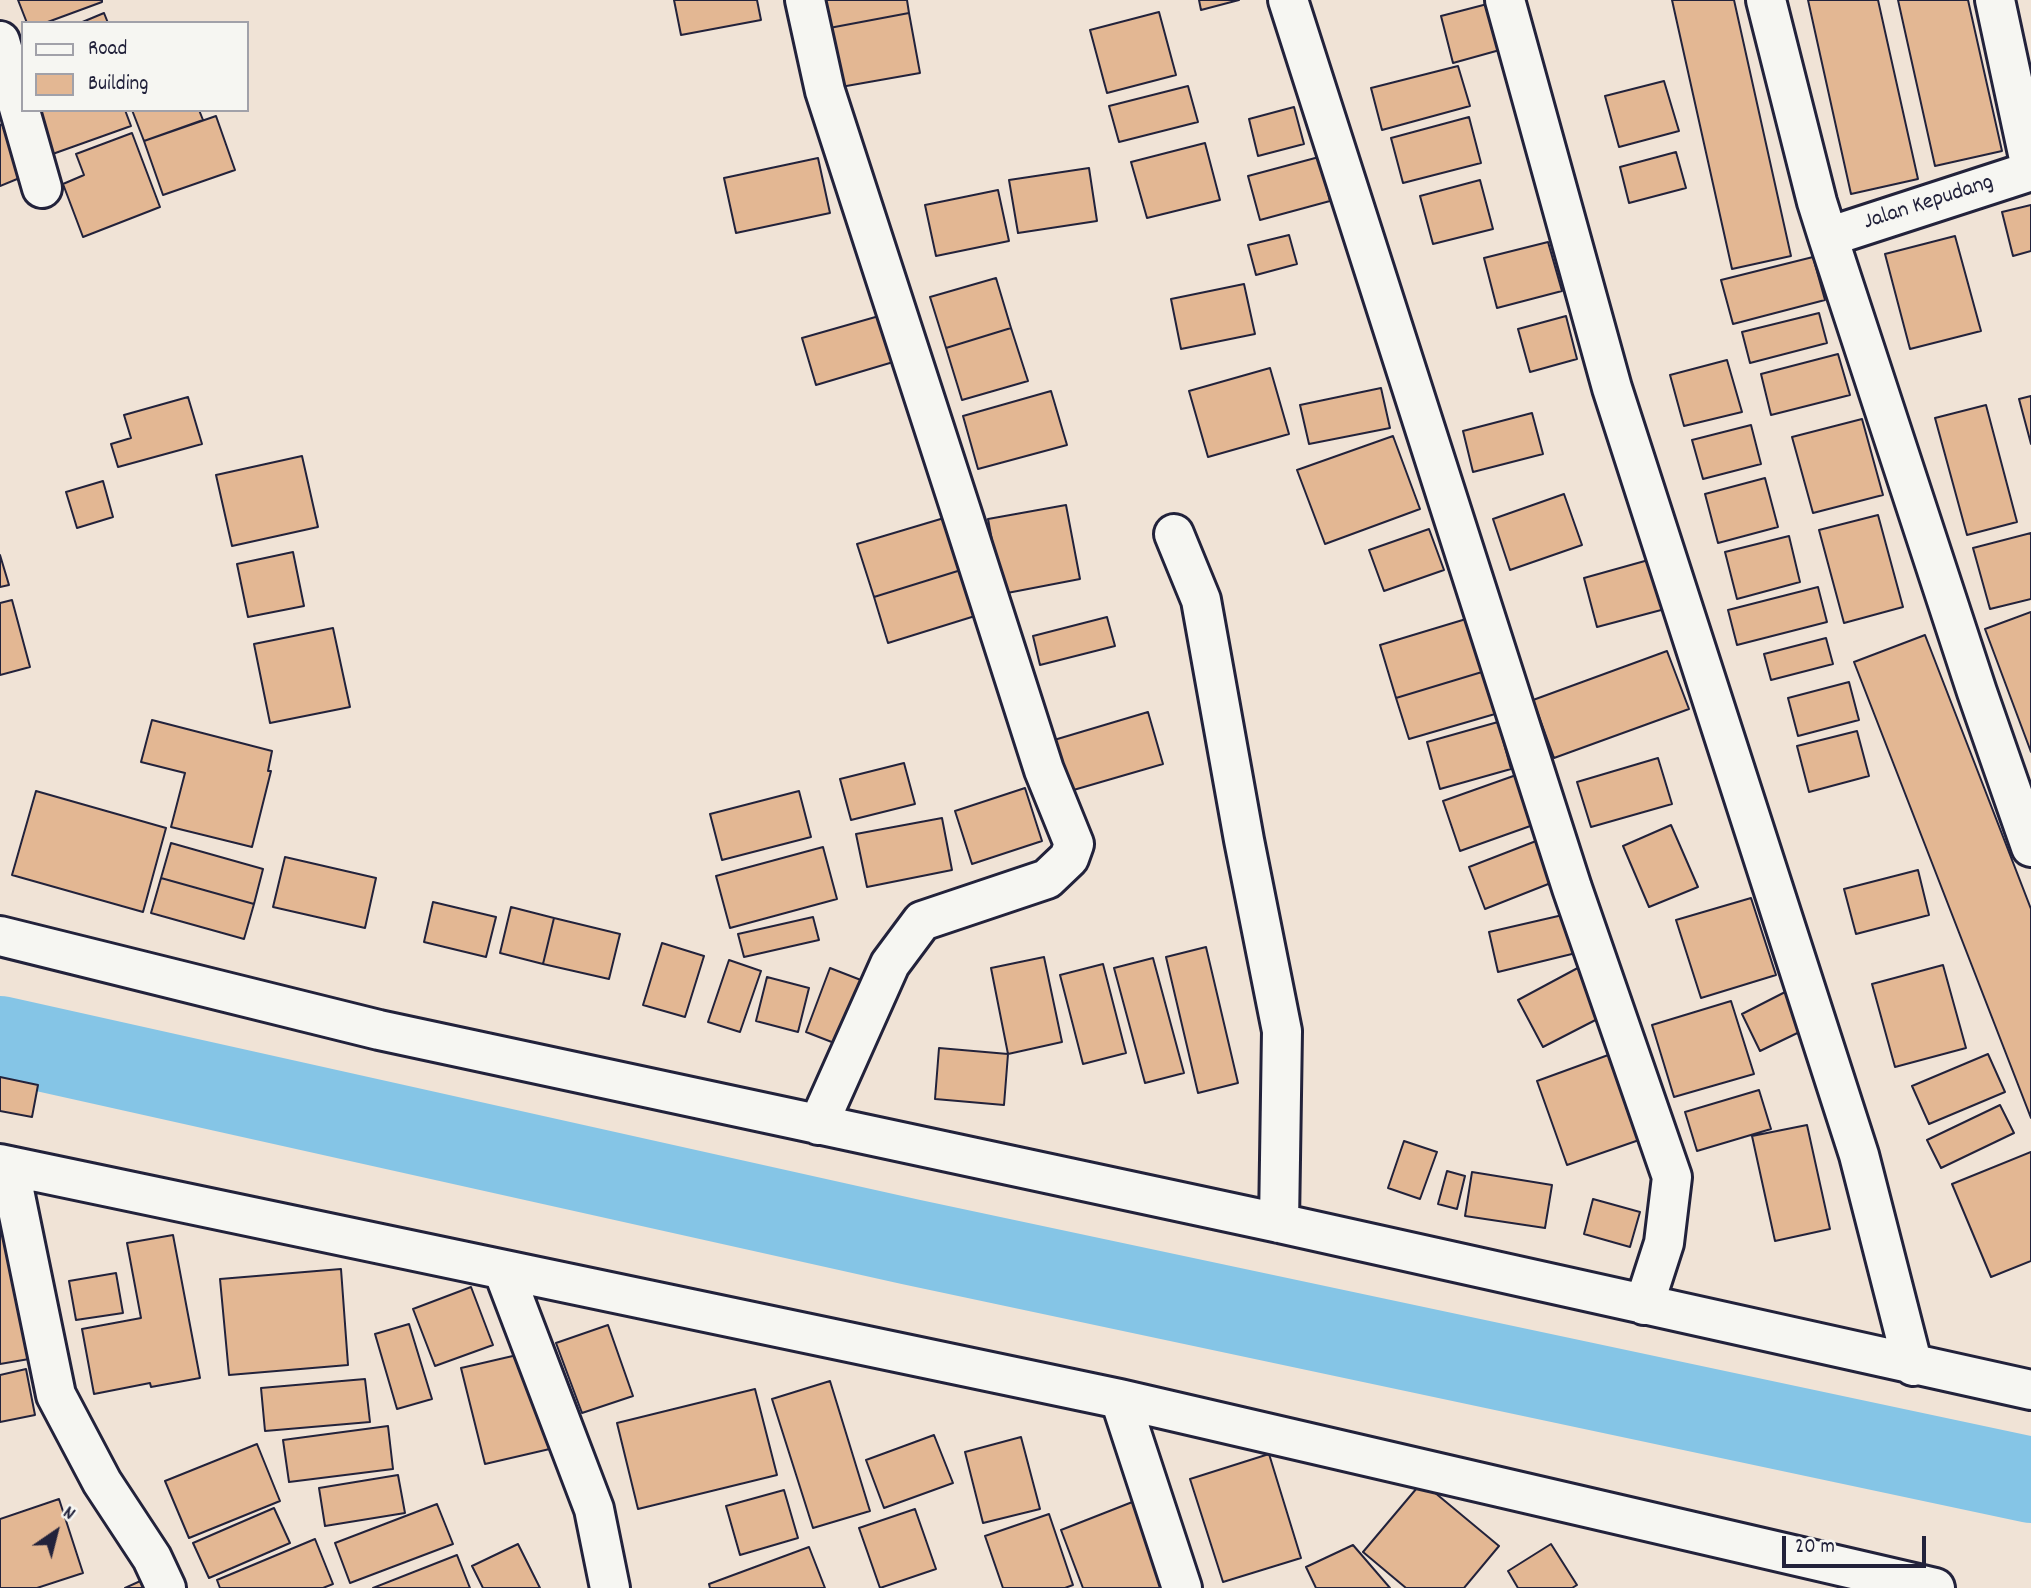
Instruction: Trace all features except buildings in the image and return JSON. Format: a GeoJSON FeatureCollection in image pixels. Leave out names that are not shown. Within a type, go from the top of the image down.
{"type":"FeatureCollection","features":[{"type":"Feature","properties":{"kind":"street"},"geometry":{"type":"LineString","coordinates":[[806,0],[825,91],[1044,770],[1074,844],[1069,858],[1047,879],[922,921],[890,964],[818,1125]]}},
{"type":"Feature","properties":{"kind":"street"},"geometry":{"type":"LineString","coordinates":[[1288,0],[1572,888],[1672,1177],[1664,1243],[1644,1305]]}},
{"type":"Feature","properties":{"kind":"street"},"geometry":{"type":"LineString","coordinates":[[1505,0],[1612,388],[1859,1155],[1913,1366]]}},
{"type":"Feature","properties":{"kind":"street"},"geometry":{"type":"LineString","coordinates":[[1766,0],[1817,202],[1977,692],[2031,847]]}},
{"type":"Feature","properties":{"kind":"street"},"geometry":{"type":"LineString","coordinates":[[1995,0],[2031,169]]}},
{"type":"Feature","properties":{"kind":"street"},"geometry":{"type":"LineString","coordinates":[[0,41],[42,188]]}},
{"type":"Feature","properties":{"kind":"street","name":"Jalan Kepudang"},"geometry":{"type":"LineString","coordinates":[[1828,237],[2031,169]]}},
{"type":"Feature","properties":{"kind":"street"},"geometry":{"type":"LineString","coordinates":[[1174,534],[1201,600],[1282,1031],[1279,1223]]}},
{"type":"Feature","properties":{"kind":"street"},"geometry":{"type":"LineString","coordinates":[[0,936],[379,1030],[1279,1223],[1913,1366],[2031,1390]]}},
{"type":"Feature","properties":{"kind":"street"},"geometry":{"type":"LineString","coordinates":[[166,1588],[152,1558],[102,1482],[56,1395],[5,1165],[1120,1399],[1935,1588]]}},
{"type":"Feature","properties":{"kind":"street"},"geometry":{"type":"LineString","coordinates":[[503,1270],[594,1509],[610,1588]]}},
{"type":"Feature","properties":{"kind":"street"},"geometry":{"type":"LineString","coordinates":[[1120,1399],[1182,1588]]}},
{"type":"Feature","properties":{"kind":"waterway"},"geometry":{"type":"LineString","coordinates":[[0,1039],[911,1242],[2031,1480]]}}]}
